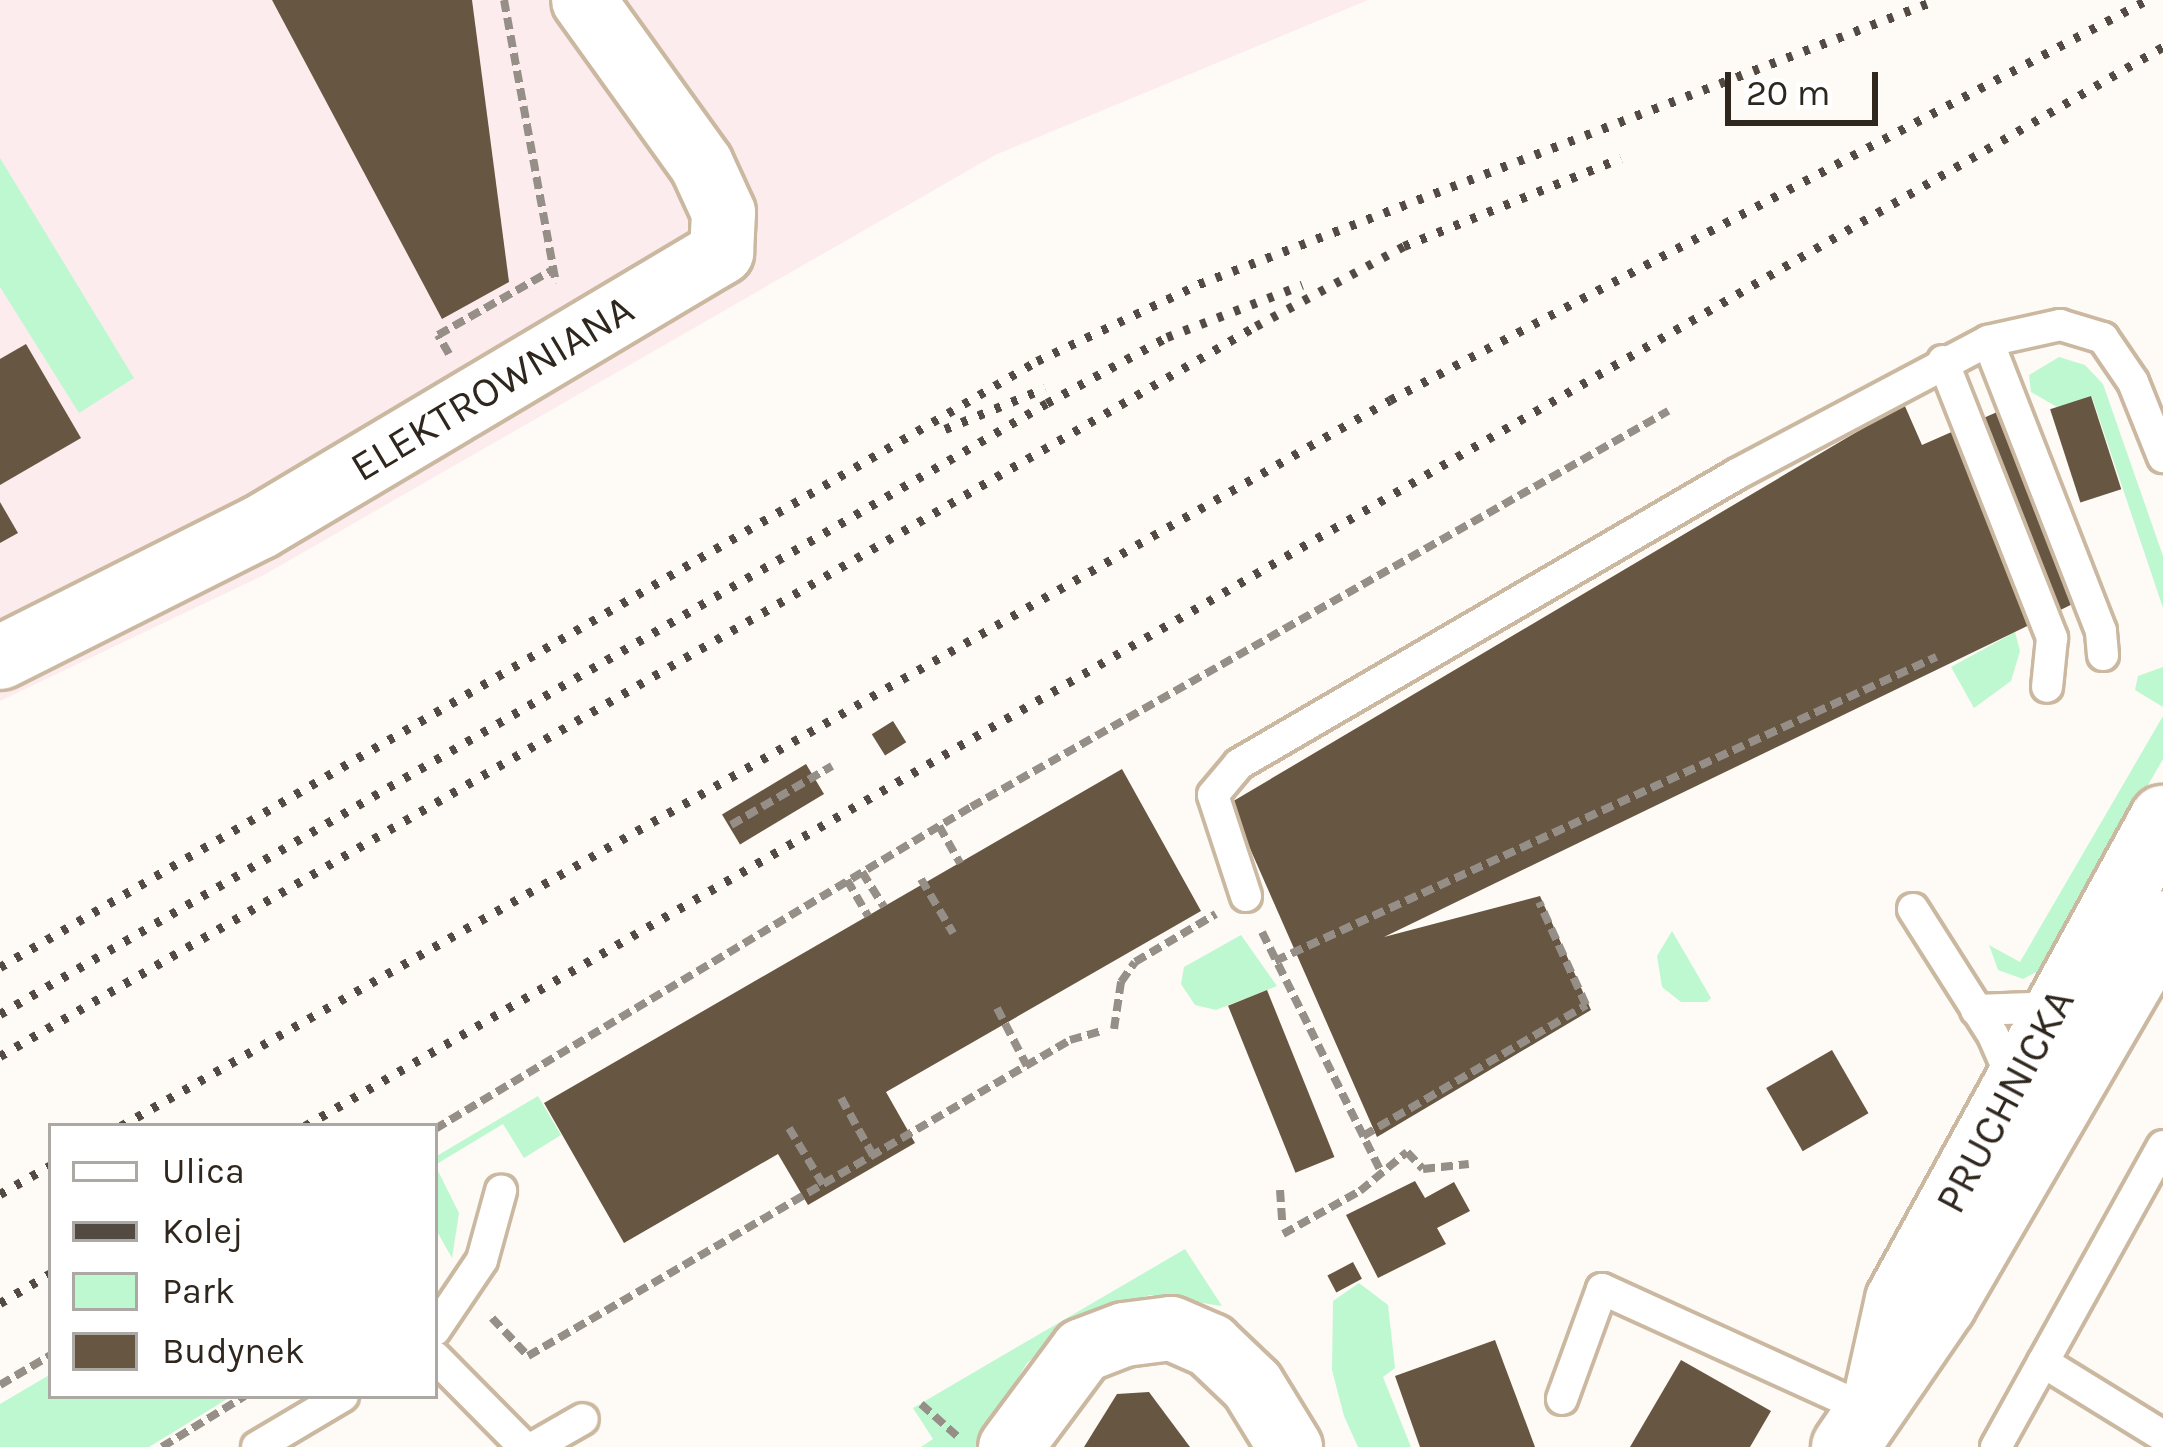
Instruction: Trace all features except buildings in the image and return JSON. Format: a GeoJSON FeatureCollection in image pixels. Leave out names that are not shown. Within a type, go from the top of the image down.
{"type":"FeatureCollection","features":[{"type":"Feature","properties":{"kind":"main road","name":"PRUCHNICKA"},"geometry":{"type":"LineString","coordinates":[[1863,1417],[1898,1300],[2013,1081],[2163,819]]}},
{"type":"Feature","properties":{"kind":"main road","name":"PRUCHNICKA"},"geometry":{"type":"LineString","coordinates":[[1863,1417],[1943,1304],[2163,924]]}},
{"type":"Feature","properties":{"kind":"street","name":"ELEKTROWNIANA"},"geometry":{"type":"LineString","coordinates":[[0,657],[260,527],[721,252],[723,212],[701,164],[583,0]]}},
{"type":"Feature","properties":{"kind":"street"},"geometry":{"type":"LineString","coordinates":[[1010,1447],[1048,1386],[1082,1350],[1124,1334],[1171,1328],[1210,1346],[1252,1384],[1290,1447]]}},
{"type":"Feature","properties":{"kind":"lane"},"geometry":{"type":"LineString","coordinates":[[1246,896],[1213,796],[1239,764],[1943,361],[1988,341],[2060,325],[2103,338],[2134,382],[2163,457]]}},
{"type":"Feature","properties":{"kind":"lane"},"geometry":{"type":"LineString","coordinates":[[1988,341],[2101,631],[2103,655]]}},
{"type":"Feature","properties":{"kind":"lane"},"geometry":{"type":"LineString","coordinates":[[1943,361],[2052,638],[2047,687]]}},
{"type":"Feature","properties":{"kind":"lane"},"geometry":{"type":"LineString","coordinates":[[1913,909],[1976,1010],[2013,1081]]}},
{"type":"Feature","properties":{"kind":"lane"},"geometry":{"type":"LineString","coordinates":[[1976,1010],[2119,1000]]}},
{"type":"Feature","properties":{"kind":"lane"},"geometry":{"type":"LineString","coordinates":[[1996,1447],[2163,1146]]}},
{"type":"Feature","properties":{"kind":"lane"},"geometry":{"type":"LineString","coordinates":[[438,1326],[465,1291],[501,1191]]}},
{"type":"Feature","properties":{"kind":"lane"},"geometry":{"type":"LineString","coordinates":[[1562,1399],[1602,1289],[1863,1417]]}},
{"type":"Feature","properties":{"kind":"lane"},"geometry":{"type":"LineString","coordinates":[[438,1360],[524,1447]]}},
{"type":"Feature","properties":{"kind":"lane"},"geometry":{"type":"LineString","coordinates":[[2043,1362],[2163,1436]]}},
{"type":"Feature","properties":{"kind":"lane"},"geometry":{"type":"LineString","coordinates":[[257,1447],[338,1399]]}},
{"type":"Feature","properties":{"kind":"lane"},"geometry":{"type":"LineString","coordinates":[[534,1447],[583,1419]]}},
{"type":"Feature","properties":{"kind":"path"},"geometry":{"type":"LineString","coordinates":[[504,0],[559,301]]}},
{"type":"Feature","properties":{"kind":"path"},"geometry":{"type":"LineString","coordinates":[[438,335],[554,269]]}},
{"type":"Feature","properties":{"kind":"path"},"geometry":{"type":"LineString","coordinates":[[438,1127],[939,826],[1668,411]]}},
{"type":"Feature","properties":{"kind":"path"},"geometry":{"type":"LineString","coordinates":[[1275,962],[1936,657]]}},
{"type":"Feature","properties":{"kind":"path"},"geometry":{"type":"LineString","coordinates":[[730,825],[832,766]]}},
{"type":"Feature","properties":{"kind":"path"},"geometry":{"type":"LineString","coordinates":[[939,826],[960,863]]}},
{"type":"Feature","properties":{"kind":"path"},"geometry":{"type":"LineString","coordinates":[[862,872],[884,907]]}},
{"type":"Feature","properties":{"kind":"path"},"geometry":{"type":"LineString","coordinates":[[921,878],[953,933]]}},
{"type":"Feature","properties":{"kind":"path"},"geometry":{"type":"LineString","coordinates":[[847,880],[868,916]]}},
{"type":"Feature","properties":{"kind":"path"},"geometry":{"type":"LineString","coordinates":[[465,1291],[528,1355],[874,1159],[1027,1066],[1109,1029],[1121,982],[1135,962],[1246,896],[1380,1169]]}},
{"type":"Feature","properties":{"kind":"path"},"geometry":{"type":"LineString","coordinates":[[1363,1136],[1586,1005],[1539,902]]}},
{"type":"Feature","properties":{"kind":"path"},"geometry":{"type":"LineString","coordinates":[[998,1008],[1027,1066]]}},
{"type":"Feature","properties":{"kind":"path"},"geometry":{"type":"LineString","coordinates":[[841,1098],[874,1159]]}},
{"type":"Feature","properties":{"kind":"path"},"geometry":{"type":"LineString","coordinates":[[789,1128],[824,1186]]}},
{"type":"Feature","properties":{"kind":"path"},"geometry":{"type":"LineString","coordinates":[[1283,1234],[1360,1191],[1380,1169],[1407,1152],[1423,1169],[1469,1164]]}},
{"type":"Feature","properties":{"kind":"path"},"geometry":{"type":"LineString","coordinates":[[1280,1190],[1282,1221]]}},
{"type":"Feature","properties":{"kind":"path"},"geometry":{"type":"LineString","coordinates":[[0,1385],[48,1357]]}},
{"type":"Feature","properties":{"kind":"path"},"geometry":{"type":"LineString","coordinates":[[162,1447],[240,1399]]}},
{"type":"Feature","properties":{"kind":"path"},"geometry":{"type":"LineString","coordinates":[[921,1404],[964,1447]]}},
{"type":"Feature","properties":{"kind":"shaded area"},"geometry":{"type":"Polygon","coordinates":[[[0,0],[1368,0],[995,155],[262,576],[0,701],[0,0]]]}},
{"type":"Feature","properties":{"kind":"green space"},"geometry":{"type":"Polygon","coordinates":[[[0,158],[134,378],[79,413],[0,287],[0,158]]]}},
{"type":"Feature","properties":{"kind":"green space"},"geometry":{"type":"Polygon","coordinates":[[[2059,357],[2085,365],[2103,384],[2163,556],[2163,608],[2092,397],[2057,407],[2031,392],[2029,375],[2059,357]]]}},
{"type":"Feature","properties":{"kind":"green space"},"geometry":{"type":"Polygon","coordinates":[[[2015,632],[2020,651],[2011,681],[1974,708],[1951,667],[2015,632]]]}},
{"type":"Feature","properties":{"kind":"green space"},"geometry":{"type":"Polygon","coordinates":[[[2163,667],[2163,707],[2135,690],[2138,676],[2163,667]]]}},
{"type":"Feature","properties":{"kind":"green space"},"geometry":{"type":"Polygon","coordinates":[[[2163,716],[2163,759],[2042,969],[2023,979],[1998,970],[1989,945],[2020,962],[2163,716]]]}},
{"type":"Feature","properties":{"kind":"green space"},"geometry":{"type":"Polygon","coordinates":[[[1672,931],[1711,998],[1707,1002],[1681,1002],[1662,987],[1657,956],[1672,931]]]}},
{"type":"Feature","properties":{"kind":"green space"},"geometry":{"type":"Polygon","coordinates":[[[1241,935],[1277,986],[1216,1010],[1195,1005],[1181,984],[1184,967],[1241,935]]]}},
{"type":"Feature","properties":{"kind":"green space"},"geometry":{"type":"Polygon","coordinates":[[[538,1096],[561,1135],[524,1158],[503,1124],[438,1163],[438,1155],[538,1096]]]}},
{"type":"Feature","properties":{"kind":"green space"},"geometry":{"type":"Polygon","coordinates":[[[438,1171],[459,1213],[452,1258],[438,1233],[438,1171]]]}},
{"type":"Feature","properties":{"kind":"green space"},"geometry":{"type":"Polygon","coordinates":[[[1185,1249],[1222,1306],[1150,1295],[1082,1315],[1027,1363],[976,1447],[921,1447],[933,1439],[913,1408],[1185,1249]]]}},
{"type":"Feature","properties":{"kind":"green space"},"geometry":{"type":"Polygon","coordinates":[[[1359,1283],[1388,1305],[1395,1368],[1383,1377],[1411,1447],[1358,1447],[1344,1416],[1332,1370],[1333,1301],[1359,1283]]]}},
{"type":"Feature","properties":{"kind":"green space"},"geometry":{"type":"Polygon","coordinates":[[[48,1376],[48,1399],[227,1399],[149,1447],[0,1447],[0,1404],[48,1376]]]}},
{"type":"Feature","properties":{"kind":"railway"},"geometry":{"type":"LineString","coordinates":[[0,967],[1037,361],[1199,284],[1936,0]]}},
{"type":"Feature","properties":{"kind":"railway"},"geometry":{"type":"LineString","coordinates":[[126,1123],[1390,400],[2147,0]]}},
{"type":"Feature","properties":{"kind":"railway"},"geometry":{"type":"LineString","coordinates":[[310,1123],[2163,47]]}},
{"type":"Feature","properties":{"kind":"railway"},"geometry":{"type":"LineString","coordinates":[[0,1056],[1256,326],[1404,246],[1621,158]]}},
{"type":"Feature","properties":{"kind":"railway"},"geometry":{"type":"LineString","coordinates":[[0,1014],[1047,403],[1167,337],[1302,285]]}},
{"type":"Feature","properties":{"kind":"railway"},"geometry":{"type":"LineString","coordinates":[[945,429],[1045,388]]}},
{"type":"Feature","properties":{"kind":"railway"},"geometry":{"type":"LineString","coordinates":[[0,1194],[48,1167]]}},
{"type":"Feature","properties":{"kind":"railway"},"geometry":{"type":"LineString","coordinates":[[0,1303],[48,1275]]}}]}
